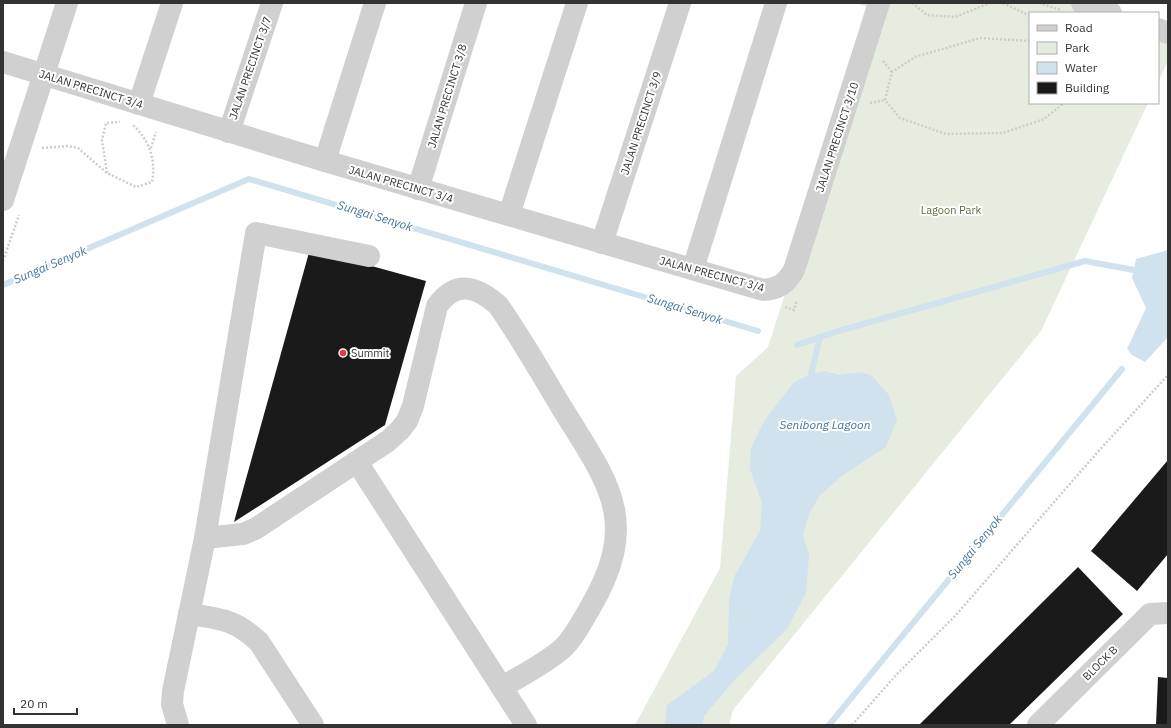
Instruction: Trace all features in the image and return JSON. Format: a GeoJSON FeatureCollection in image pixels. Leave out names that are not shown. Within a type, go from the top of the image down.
{"type":"FeatureCollection","features":[{"type":"Feature","properties":{"kind":"street"},"geometry":{"type":"LineString","coordinates":[[3,200],[67,3]]}},
{"type":"Feature","properties":{"kind":"street"},"geometry":{"type":"LineString","coordinates":[[139,104],[172,3]]}},
{"type":"Feature","properties":{"kind":"street","name":"JALAN PRECINCT 3/7"},"geometry":{"type":"LineString","coordinates":[[229,132],[272,3]]}},
{"type":"Feature","properties":{"kind":"street"},"geometry":{"type":"LineString","coordinates":[[325,161],[375,3]]}},
{"type":"Feature","properties":{"kind":"street","name":"JALAN PRECINCT 3/8"},"geometry":{"type":"LineString","coordinates":[[418,189],[476,3]]}},
{"type":"Feature","properties":{"kind":"street"},"geometry":{"type":"LineString","coordinates":[[509,216],[577,3]]}},
{"type":"Feature","properties":{"kind":"street","name":"JALAN PRECINCT 3/9"},"geometry":{"type":"LineString","coordinates":[[602,243],[680,3]]}},
{"type":"Feature","properties":{"kind":"street"},"geometry":{"type":"LineString","coordinates":[[693,269],[776,3]]}},
{"type":"Feature","properties":{"kind":"street","name":"JALAN PRECINCT 3/10"},"geometry":{"type":"LineString","coordinates":[[794,270],[879,3]]}},
{"type":"Feature","properties":{"kind":"street"},"geometry":{"type":"LineString","coordinates":[[1073,7],[1105,12]]}},
{"type":"Feature","properties":{"kind":"street","name":"JALAN PRECINCT 3/4"},"geometry":{"type":"LineString","coordinates":[[3,62],[418,189],[763,290],[774,289],[783,285],[789,280],[794,270]]}},
{"type":"Feature","properties":{"kind":"street"},"geometry":{"type":"LineString","coordinates":[[178,725],[172,704],[173,691],[205,538],[256,233],[369,256]]}},
{"type":"Feature","properties":{"kind":"street"},"geometry":{"type":"LineString","coordinates":[[205,538],[243,534],[255,529],[388,441],[407,421],[437,306],[445,295],[455,290],[466,288],[477,290],[498,305],[604,476],[615,509],[616,529],[614,552],[609,572],[574,635],[563,648],[502,687]]}},
{"type":"Feature","properties":{"kind":"street"},"geometry":{"type":"LineString","coordinates":[[357,462],[526,725]]}},
{"type":"Feature","properties":{"kind":"street","name":"BLOCK B"},"geometry":{"type":"LineString","coordinates":[[1038,725],[1150,614],[1168,613]]}},
{"type":"Feature","properties":{"kind":"street"},"geometry":{"type":"LineString","coordinates":[[188,614],[229,621],[249,633],[259,642],[313,725]]}},
{"type":"Feature","properties":{"kind":"path"},"geometry":{"type":"LineString","coordinates":[[912,3],[927,15],[955,17],[990,3]]}},
{"type":"Feature","properties":{"kind":"path"},"geometry":{"type":"LineString","coordinates":[[1003,3],[1029,16]]}},
{"type":"Feature","properties":{"kind":"path"},"geometry":{"type":"LineString","coordinates":[[1039,3],[1073,7]]}},
{"type":"Feature","properties":{"kind":"path"},"geometry":{"type":"LineString","coordinates":[[885,100],[892,72],[915,56],[980,38],[1029,41]]}},
{"type":"Feature","properties":{"kind":"path"},"geometry":{"type":"LineString","coordinates":[[885,100],[900,118],[946,134],[1003,133],[1044,119],[1063,104]]}},
{"type":"Feature","properties":{"kind":"path"},"geometry":{"type":"LineString","coordinates":[[867,104],[885,100]]}},
{"type":"Feature","properties":{"kind":"path"},"geometry":{"type":"LineString","coordinates":[[107,173],[102,140],[106,123],[118,122],[133,126],[151,149]]}},
{"type":"Feature","properties":{"kind":"path"},"geometry":{"type":"LineString","coordinates":[[41,148],[67,146],[78,148],[107,173],[136,187],[152,182],[154,168],[151,149],[157,129]]}},
{"type":"Feature","properties":{"kind":"path"},"geometry":{"type":"LineString","coordinates":[[852,725],[896,675],[955,616],[1095,455],[1168,375]]}},
{"type":"Feature","properties":{"kind":"green space","name":"Lagoon Park"},"geometry":{"type":"Polygon","coordinates":[[[856,3],[1083,3],[1109,12],[1029,12],[1029,104],[1148,104],[1041,331],[733,710],[729,725],[635,725],[720,568],[736,376],[768,347],[876,10],[856,3]]]}},
{"type":"Feature","properties":{"kind":"green space"},"geometry":{"type":"Polygon","coordinates":[[[1159,29],[1168,32],[1168,61],[1159,80],[1159,29]]]}},
{"type":"Feature","properties":{"kind":"water"},"geometry":{"type":"Polygon","coordinates":[[[1168,250],[1168,337],[1145,362],[1132,355],[1127,349],[1146,308],[1132,278],[1136,259],[1168,250]]]}},
{"type":"Feature","properties":{"kind":"water","name":"Senibong Lagoon"},"geometry":{"type":"Polygon","coordinates":[[[825,371],[839,375],[861,372],[872,376],[889,395],[897,420],[886,447],[843,475],[820,495],[809,514],[803,535],[809,555],[806,593],[787,629],[733,682],[704,716],[702,725],[665,725],[667,705],[714,671],[728,644],[729,600],[734,577],[760,531],[762,503],[750,469],[751,448],[764,421],[794,382],[811,374],[825,371]]]}},
{"type":"Feature","properties":{"kind":"building","name":"Summit"},"geometry":{"type":"Polygon","coordinates":[[[310,249],[426,281],[385,425],[234,522],[310,249]]]}},
{"type":"Feature","properties":{"kind":"building"},"geometry":{"type":"Polygon","coordinates":[[[1168,460],[1168,554],[1137,591],[1091,551],[1168,460]]]}},
{"type":"Feature","properties":{"kind":"building"},"geometry":{"type":"Polygon","coordinates":[[[1078,567],[1123,614],[1009,725],[919,725],[1078,567]]]}},
{"type":"Feature","properties":{"kind":"building"},"geometry":{"type":"Polygon","coordinates":[[[1158,677],[1168,678],[1168,725],[1156,725],[1158,677]]]}},
{"type":"Feature","properties":{"kind":"waterway","name":"Sungai Senyok"},"geometry":{"type":"LineString","coordinates":[[3,285],[249,179],[758,331]]}},
{"type":"Feature","properties":{"kind":"waterway","name":"Sungai Senyok"},"geometry":{"type":"LineString","coordinates":[[797,345],[835,332],[1085,261],[1134,270]]}},
{"type":"Feature","properties":{"kind":"waterway"},"geometry":{"type":"LineString","coordinates":[[811,374],[820,337]]}},
{"type":"Feature","properties":{"kind":"waterway","name":"Sungai Senyok"},"geometry":{"type":"LineString","coordinates":[[829,725],[1122,369]]}},
{"type":"Feature","properties":{"kind":"place","name":"Summit"},"geometry":{"type":"Point","coordinates":[343,353]}}]}
